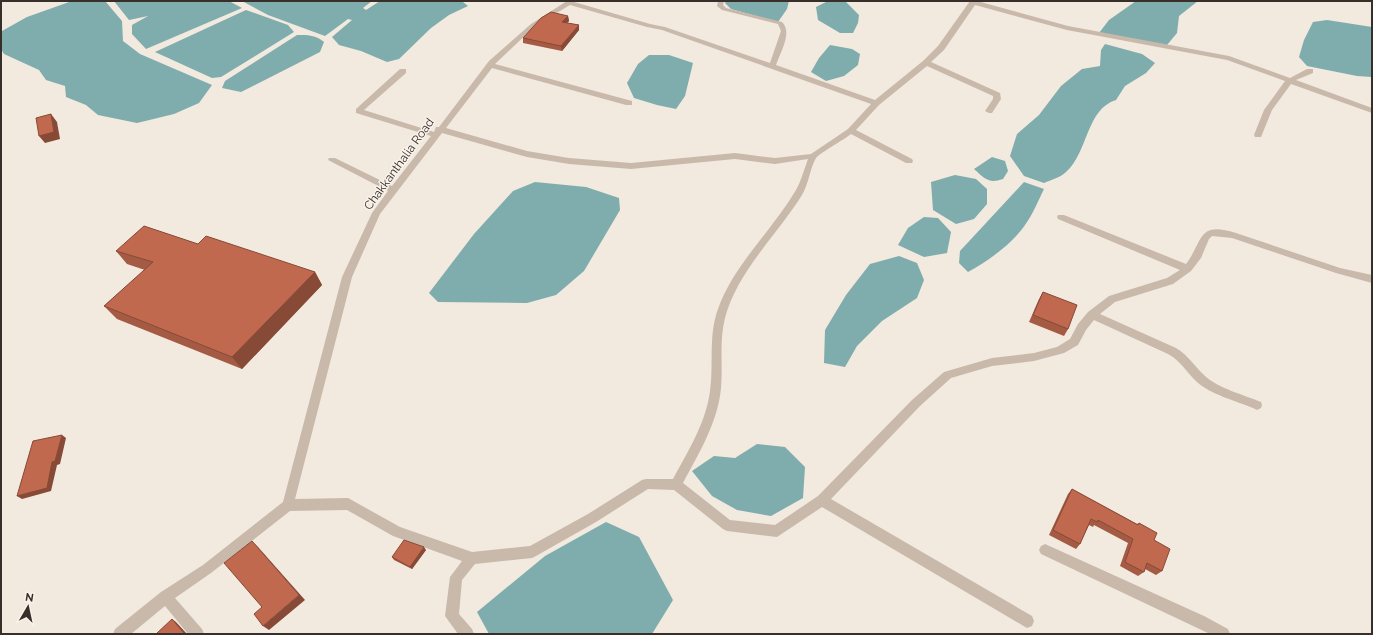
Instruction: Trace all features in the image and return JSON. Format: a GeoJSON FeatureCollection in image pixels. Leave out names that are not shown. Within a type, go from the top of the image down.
{"type":"FeatureCollection","features":[{"type":"Feature","properties":{"kind":"street"},"geometry":{"type":"LineString","coordinates":[[721,1],[720,6],[724,9],[780,23],[784,26],[784,31],[772,67]]}},
{"type":"Feature","properties":{"kind":"street"},"geometry":{"type":"LineString","coordinates":[[571,2],[649,26],[663,28],[876,103]]}},
{"type":"Feature","properties":{"kind":"street","name":"Chakkanthalia Road"},"geometry":{"type":"LineString","coordinates":[[288,505],[347,277],[376,213],[437,132],[491,65],[532,25],[571,2]]}},
{"type":"Feature","properties":{"kind":"street"},"geometry":{"type":"LineString","coordinates":[[402,71],[359,111],[393,123],[527,154],[576,162],[631,166],[735,156],[775,161],[813,156],[851,132],[876,103],[926,63],[941,48],[973,2],[1067,28],[1158,46],[1204,52],[1229,58],[1372,111]]}},
{"type":"Feature","properties":{"kind":"street"},"geometry":{"type":"LineString","coordinates":[[926,63],[997,95],[997,99],[989,111]]}},
{"type":"Feature","properties":{"kind":"street"},"geometry":{"type":"LineString","coordinates":[[491,65],[629,103]]}},
{"type":"Feature","properties":{"kind":"street"},"geometry":{"type":"LineString","coordinates":[[1258,135],[1268,110],[1289,81],[1310,71]]}},
{"type":"Feature","properties":{"kind":"street"},"geometry":{"type":"LineString","coordinates":[[851,132],[909,162]]}},
{"type":"Feature","properties":{"kind":"street"},"geometry":{"type":"LineString","coordinates":[[676,485],[699,441],[714,400],[718,368],[717,336],[722,310],[738,280],[800,191],[813,156]]}},
{"type":"Feature","properties":{"kind":"street"},"geometry":{"type":"LineString","coordinates":[[332,160],[393,190]]}},
{"type":"Feature","properties":{"kind":"street"},"geometry":{"type":"LineString","coordinates":[[1061,218],[1188,269]]}},
{"type":"Feature","properties":{"kind":"street"},"geometry":{"type":"LineString","coordinates":[[120,634],[166,597],[207,569],[288,505],[348,504],[396,532],[472,558],[532,552],[592,518],[646,484],[676,485],[728,524],[777,531],[822,500],[916,403],[948,375],[992,362],[1034,357],[1060,350],[1074,342],[1082,327],[1092,315],[1112,299],[1170,281],[1188,269],[1196,258],[1205,237],[1210,233],[1233,234],[1339,271],[1372,279]]}},
{"type":"Feature","properties":{"kind":"street"},"geometry":{"type":"LineString","coordinates":[[1092,315],[1177,354],[1182,357],[1201,379],[1212,386],[1257,405]]}},
{"type":"Feature","properties":{"kind":"street"},"geometry":{"type":"LineString","coordinates":[[822,500],[1027,621]]}},
{"type":"Feature","properties":{"kind":"street"},"geometry":{"type":"LineString","coordinates":[[1046,550],[1199,621],[1223,634]]}},
{"type":"Feature","properties":{"kind":"street"},"geometry":{"type":"LineString","coordinates":[[467,634],[452,616],[456,577],[472,558]]}},
{"type":"Feature","properties":{"kind":"street"},"geometry":{"type":"LineString","coordinates":[[166,597],[198,634]]}},
{"type":"Feature","properties":{"kind":"water"},"geometry":{"type":"Polygon","coordinates":[[[72,1],[105,1],[122,21],[123,41],[140,54],[212,85],[199,103],[174,114],[137,123],[98,115],[86,105],[66,97],[65,86],[46,80],[39,70],[4,54],[1,49],[2,31],[27,17],[72,1]]]}},
{"type":"Feature","properties":{"kind":"water"},"geometry":{"type":"Polygon","coordinates":[[[114,1],[229,1],[242,8],[146,49],[132,34],[132,25],[148,16],[129,20],[114,1]]]}},
{"type":"Feature","properties":{"kind":"water"},"geometry":{"type":"Polygon","coordinates":[[[242,1],[372,1],[363,8],[366,10],[380,1],[464,1],[463,2],[468,6],[449,15],[431,28],[399,59],[387,62],[361,51],[339,45],[332,37],[352,20],[348,19],[325,36],[268,15],[242,1]]]}},
{"type":"Feature","properties":{"kind":"water"},"geometry":{"type":"Polygon","coordinates":[[[726,1],[789,1],[787,9],[778,22],[731,9],[725,3],[726,1]]]}},
{"type":"Feature","properties":{"kind":"water"},"geometry":{"type":"Polygon","coordinates":[[[828,1],[845,1],[859,15],[858,23],[853,33],[840,33],[818,20],[816,7],[828,1]]]}},
{"type":"Feature","properties":{"kind":"water"},"geometry":{"type":"Polygon","coordinates":[[[1136,1],[1198,1],[1179,16],[1177,33],[1167,45],[1099,33],[1109,20],[1136,1]]]}},
{"type":"Feature","properties":{"kind":"water"},"geometry":{"type":"Polygon","coordinates":[[[246,10],[288,25],[294,32],[221,77],[212,78],[155,52],[246,10]]]}},
{"type":"Feature","properties":{"kind":"water"},"geometry":{"type":"Polygon","coordinates":[[[1327,20],[1372,27],[1372,77],[1357,76],[1307,66],[1299,57],[1304,40],[1313,22],[1327,20]]]}},
{"type":"Feature","properties":{"kind":"water"},"geometry":{"type":"Polygon","coordinates":[[[297,35],[312,36],[324,42],[320,52],[241,92],[222,88],[225,81],[297,35]]]}},
{"type":"Feature","properties":{"kind":"water"},"geometry":{"type":"Polygon","coordinates":[[[1105,44],[1142,54],[1155,63],[1146,73],[1125,86],[1116,100],[1106,105],[1099,112],[1079,154],[1064,174],[1044,183],[1024,176],[1010,156],[1017,134],[1039,115],[1061,86],[1082,69],[1100,66],[1101,50],[1105,44]]]}},
{"type":"Feature","properties":{"kind":"water"},"geometry":{"type":"Polygon","coordinates":[[[830,45],[852,49],[860,54],[858,65],[844,76],[826,81],[811,72],[819,58],[830,45]]]}},
{"type":"Feature","properties":{"kind":"water"},"geometry":{"type":"Polygon","coordinates":[[[649,55],[669,55],[693,63],[685,96],[676,109],[634,98],[627,83],[638,64],[649,55]]]}},
{"type":"Feature","properties":{"kind":"water"},"geometry":{"type":"Polygon","coordinates":[[[992,157],[1005,161],[1008,171],[1003,179],[994,181],[987,180],[974,169],[992,157]]]}},
{"type":"Feature","properties":{"kind":"water"},"geometry":{"type":"Polygon","coordinates":[[[955,175],[976,179],[987,189],[987,204],[974,219],[956,224],[933,210],[931,182],[955,175]]]}},
{"type":"Feature","properties":{"kind":"water"},"geometry":{"type":"Polygon","coordinates":[[[535,182],[586,187],[619,198],[620,210],[584,271],[556,295],[527,303],[438,302],[429,293],[474,234],[513,191],[535,182]]]}},
{"type":"Feature","properties":{"kind":"water"},"geometry":{"type":"Polygon","coordinates":[[[1024,182],[1044,189],[1028,221],[1014,239],[1007,245],[968,272],[959,263],[960,251],[1024,182]]]}},
{"type":"Feature","properties":{"kind":"water"},"geometry":{"type":"Polygon","coordinates":[[[924,217],[938,218],[951,232],[947,253],[924,257],[898,245],[908,228],[924,217]]]}},
{"type":"Feature","properties":{"kind":"water"},"geometry":{"type":"Polygon","coordinates":[[[899,256],[917,263],[924,280],[917,298],[882,321],[857,346],[845,367],[824,363],[825,330],[846,295],[870,264],[899,256]]]}},
{"type":"Feature","properties":{"kind":"water"},"geometry":{"type":"Polygon","coordinates":[[[757,444],[785,447],[805,467],[803,498],[771,516],[737,510],[712,496],[692,471],[714,456],[735,458],[757,444]]]}},
{"type":"Feature","properties":{"kind":"water"},"geometry":{"type":"Polygon","coordinates":[[[606,522],[639,537],[673,600],[652,634],[489,634],[477,612],[545,556],[606,522]]]}},
{"type":"Feature","properties":{"kind":"building"},"geometry":{"type":"Polygon","coordinates":[[[551,12],[568,16],[562,22],[579,25],[561,46],[523,38],[541,18],[551,12]]]}},
{"type":"Feature","properties":{"kind":"building"},"geometry":{"type":"Polygon","coordinates":[[[51,114],[54,132],[39,136],[36,118],[51,114]]]}},
{"type":"Feature","properties":{"kind":"building"},"geometry":{"type":"Polygon","coordinates":[[[144,226],[198,244],[206,236],[315,272],[232,357],[104,306],[153,262],[116,251],[144,226]]]}},
{"type":"Feature","properties":{"kind":"building"},"geometry":{"type":"Polygon","coordinates":[[[1043,292],[1077,305],[1068,329],[1033,315],[1043,292]]]}},
{"type":"Feature","properties":{"kind":"building"},"geometry":{"type":"Polygon","coordinates":[[[62,435],[55,461],[52,462],[47,488],[17,496],[33,441],[62,435]]]}},
{"type":"Feature","properties":{"kind":"building"},"geometry":{"type":"Polygon","coordinates":[[[1072,489],[1138,525],[1139,523],[1157,533],[1154,540],[1170,549],[1162,571],[1147,563],[1144,572],[1125,562],[1133,539],[1098,520],[1097,522],[1091,519],[1080,544],[1053,530],[1072,489]]]}},
{"type":"Feature","properties":{"kind":"building"},"geometry":{"type":"Polygon","coordinates":[[[404,540],[424,547],[410,567],[392,557],[404,540]]]}},
{"type":"Feature","properties":{"kind":"building"},"geometry":{"type":"Polygon","coordinates":[[[252,541],[299,595],[263,626],[254,614],[262,607],[224,563],[252,541]]]}},
{"type":"Feature","properties":{"kind":"building"},"geometry":{"type":"Polygon","coordinates":[[[172,619],[184,633],[183,634],[156,634],[172,619]]]}}]}
